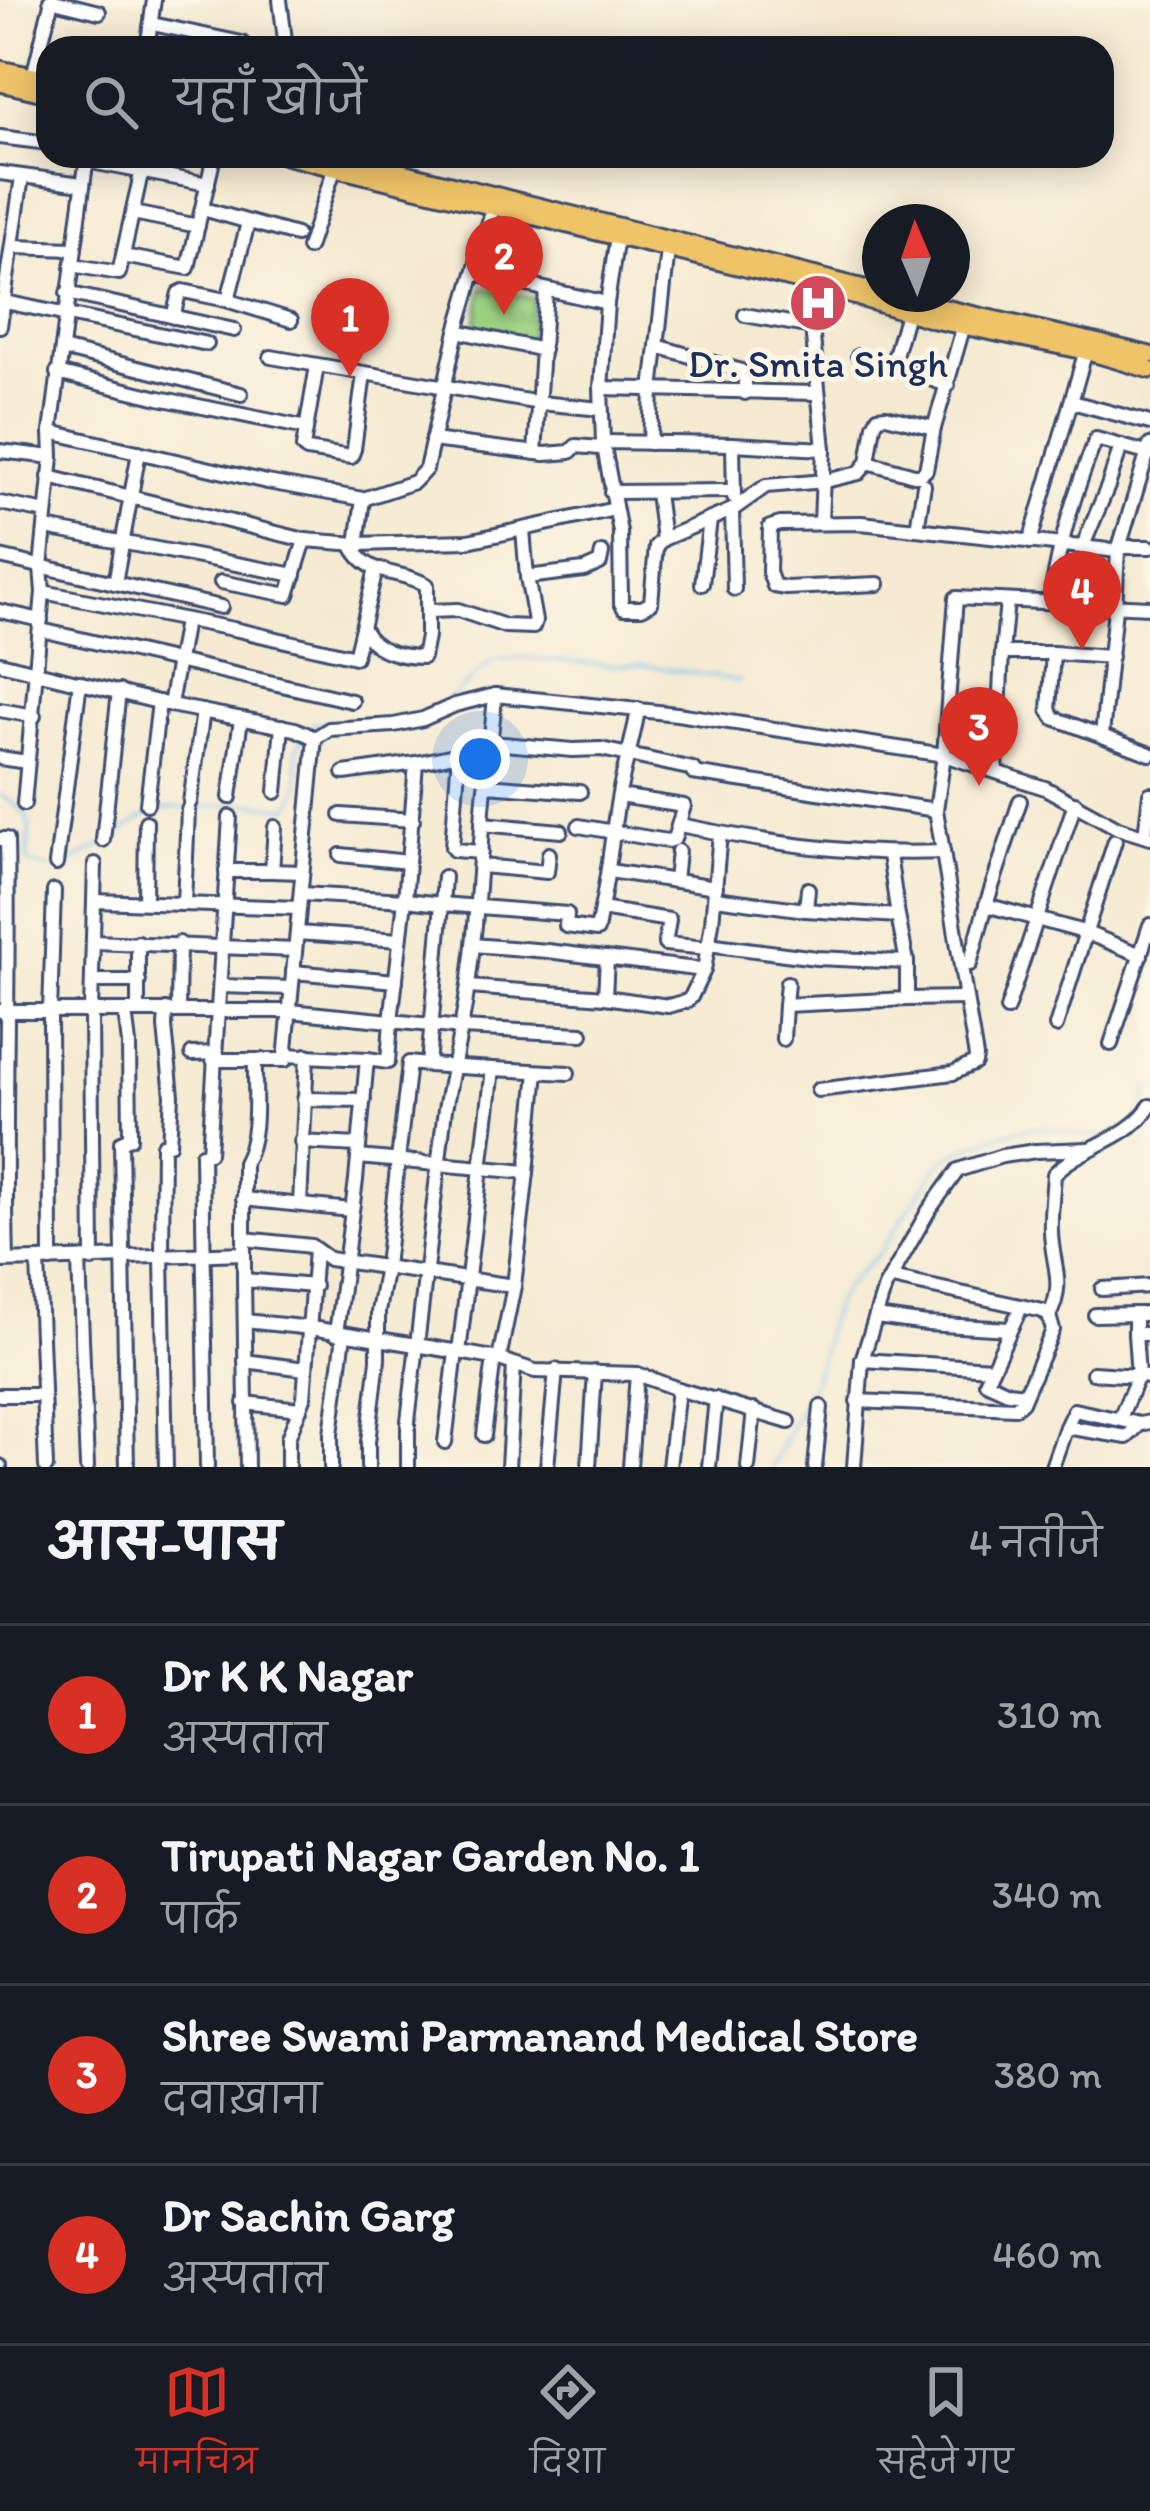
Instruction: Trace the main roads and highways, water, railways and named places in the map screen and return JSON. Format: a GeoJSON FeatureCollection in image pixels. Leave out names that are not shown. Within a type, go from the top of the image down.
{"type":"FeatureCollection","features":[{"type":"Feature","properties":{"kind":"main road"},"geometry":{"type":"LineString","coordinates":[[0,69],[36,76]]}},
{"type":"Feature","properties":{"kind":"main road"},"geometry":{"type":"LineString","coordinates":[[0,83],[36,91]]}},
{"type":"Feature","properties":{"kind":"main road"},"geometry":{"type":"LineString","coordinates":[[357,168],[862,288]]}},
{"type":"Feature","properties":{"kind":"main road"},"geometry":{"type":"LineString","coordinates":[[495,201],[907,313],[1150,355]]}},
{"type":"Feature","properties":{"kind":"main road"},"geometry":{"type":"LineString","coordinates":[[957,312],[1087,345],[1150,370]]}},
{"type":"Feature","properties":{"kind":"waterway"},"geometry":{"type":"LineString","coordinates":[[444,704],[493,660],[644,665],[740,681]]}},
{"type":"Feature","properties":{"kind":"waterway"},"geometry":{"type":"LineString","coordinates":[[309,732],[316,723],[331,723]]}},
{"type":"Feature","properties":{"kind":"waterway"},"geometry":{"type":"LineString","coordinates":[[194,808],[243,804],[290,808],[299,786],[297,747],[303,739]]}},
{"type":"Feature","properties":{"kind":"waterway"},"geometry":{"type":"LineString","coordinates":[[0,795],[28,820],[29,863],[51,869]]}},
{"type":"Feature","properties":{"kind":"waterway"},"geometry":{"type":"LineString","coordinates":[[60,867],[151,813],[184,807]]}},
{"type":"Feature","properties":{"kind":"waterway"},"geometry":{"type":"LineString","coordinates":[[1144,1106],[1150,1087]]}},
{"type":"Feature","properties":{"kind":"waterway"},"geometry":{"type":"LineString","coordinates":[[771,1467],[813,1382],[837,1299],[880,1252],[942,1160],[1021,1129],[1104,1135]]}},
{"type":"Feature","properties":{"kind":"place","name":"Dr. Smita Singh"},"geometry":{"type":"Point","coordinates":[818,303]}},
{"type":"Feature","properties":{"kind":"place","name":"Tirupati Nagar Garden No. 1"},"geometry":{"type":"Point","coordinates":[504,315]}},
{"type":"Feature","properties":{"kind":"place","name":"Dr K K Nagar"},"geometry":{"type":"Point","coordinates":[350,377]}},
{"type":"Feature","properties":{"kind":"place","name":"Dr Sachin Garg"},"geometry":{"type":"Point","coordinates":[1082,650]}},
{"type":"Feature","properties":{"kind":"place","name":"Shree Swami Parmanand Medical Store"},"geometry":{"type":"Point","coordinates":[979,786]}}]}
